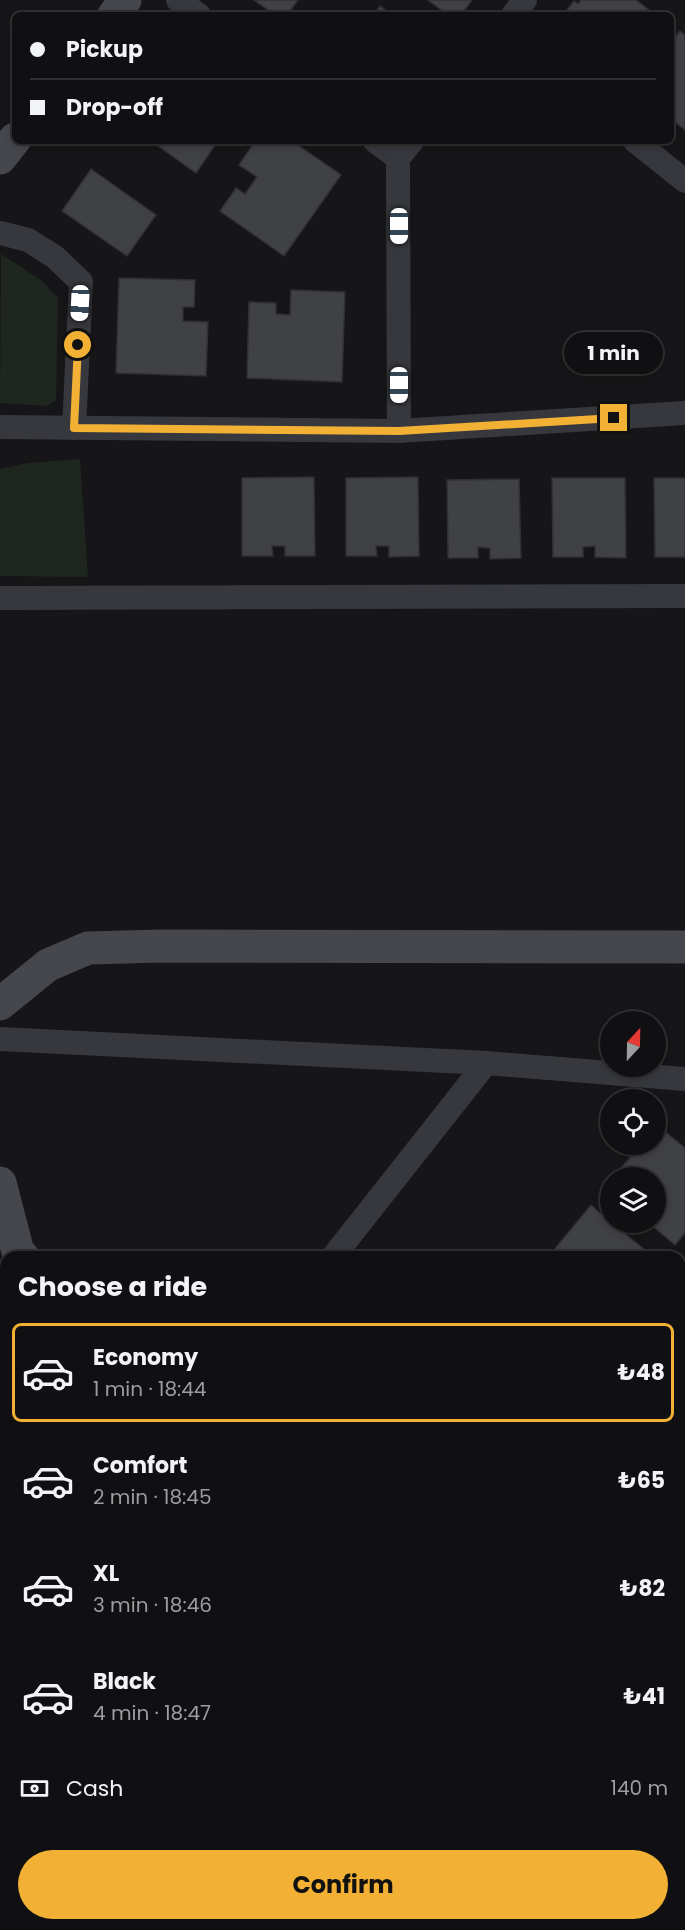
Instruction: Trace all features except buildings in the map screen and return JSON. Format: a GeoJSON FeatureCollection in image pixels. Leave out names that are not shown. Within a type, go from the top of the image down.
{"type":"FeatureCollection","features":[{"type":"Feature","properties":{"kind":"main road"},"geometry":{"type":"LineString","coordinates":[[0,158],[12,143]]}},
{"type":"Feature","properties":{"kind":"main road"},"geometry":{"type":"LineString","coordinates":[[0,1004],[48,965],[88,948],[161,946],[685,947]]}},
{"type":"Feature","properties":{"kind":"main road"},"geometry":{"type":"LineString","coordinates":[[0,1183],[15,1249]]}},
{"type":"Feature","properties":{"kind":"street"},"geometry":{"type":"LineString","coordinates":[[178,0],[195,12]]}},
{"type":"Feature","properties":{"kind":"street"},"geometry":{"type":"LineString","coordinates":[[515,12],[525,0]]}},
{"type":"Feature","properties":{"kind":"street"},"geometry":{"type":"LineString","coordinates":[[386,144],[405,149],[399,431]]}},
{"type":"Feature","properties":{"kind":"street"},"geometry":{"type":"LineString","coordinates":[[639,144],[685,181]]}},
{"type":"Feature","properties":{"kind":"street"},"geometry":{"type":"LineString","coordinates":[[0,233],[28,240],[55,257],[81,282],[74,428]]}},
{"type":"Feature","properties":{"kind":"street"},"geometry":{"type":"LineString","coordinates":[[0,427],[399,431],[685,413]]}},
{"type":"Feature","properties":{"kind":"street"},"geometry":{"type":"LineString","coordinates":[[0,598],[685,596]]}},
{"type":"Feature","properties":{"kind":"street"},"geometry":{"type":"LineString","coordinates":[[0,1039],[486,1063],[685,1079]]}},
{"type":"Feature","properties":{"kind":"street"},"geometry":{"type":"LineString","coordinates":[[338,1251],[486,1063]]}},
{"type":"Feature","properties":{"kind":"shaded area"},"geometry":{"type":"Polygon","coordinates":[[[1,254],[41,280],[58,298],[56,400],[47,406],[0,403],[1,254]]]}},
{"type":"Feature","properties":{"kind":"shaded area"},"geometry":{"type":"Polygon","coordinates":[[[80,459],[88,577],[0,576],[0,469],[28,463],[80,459]]]}},
{"type":"Feature","properties":{"kind":"route"},"geometry":{"type":"LineString","coordinates":[[78,345],[74,428],[399,431],[614,418]]}}]}
